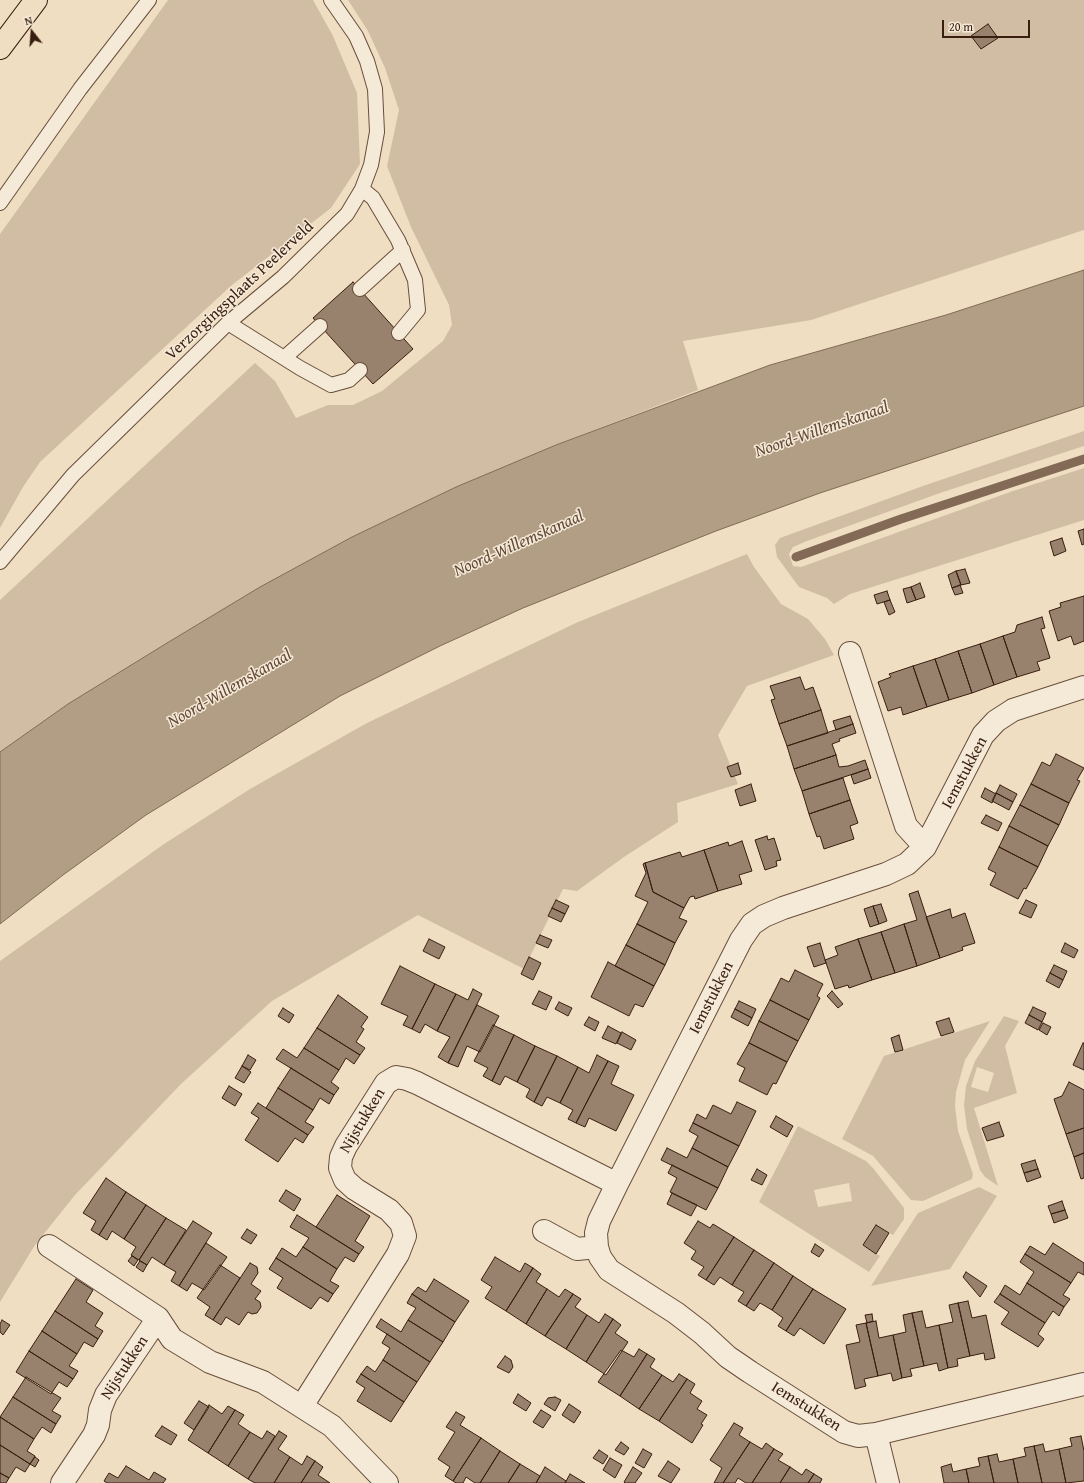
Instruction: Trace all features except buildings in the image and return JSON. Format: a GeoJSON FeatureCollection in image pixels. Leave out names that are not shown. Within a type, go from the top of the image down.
{"type":"FeatureCollection","features":[{"type":"Feature","properties":{"kind":"highway"},"geometry":{"type":"LineString","coordinates":[[0,48],[36,0]]}},
{"type":"Feature","properties":{"kind":"street"},"geometry":{"type":"LineString","coordinates":[[850,653],[906,826],[925,847]]}},
{"type":"Feature","properties":{"kind":"street","name":"Iemstukken"},"geometry":{"type":"LineString","coordinates":[[1084,687],[1013,710],[996,721],[983,735],[925,847],[907,864],[886,874],[783,908],[764,916],[752,924],[741,940],[617,1184],[599,1220],[596,1233],[597,1247],[600,1257],[609,1270],[676,1313],[702,1333],[728,1357],[844,1432],[858,1436],[876,1434],[1084,1384]]}},
{"type":"Feature","properties":{"kind":"street","name":"Nijstukken"},"geometry":{"type":"LineString","coordinates":[[302,1406],[398,1254],[404,1236],[401,1223],[389,1210],[355,1189],[345,1180],[340,1168],[341,1157],[346,1146],[386,1083],[396,1077],[417,1083],[617,1184]]}},
{"type":"Feature","properties":{"kind":"street"},"geometry":{"type":"LineString","coordinates":[[544,1231],[577,1249],[597,1247]]}},
{"type":"Feature","properties":{"kind":"street","name":"Nijstukken"},"geometry":{"type":"LineString","coordinates":[[49,1246],[158,1318],[172,1339],[210,1362],[263,1382],[332,1426],[388,1483]]}},
{"type":"Feature","properties":{"kind":"street","name":"Nijstukken"},"geometry":{"type":"LineString","coordinates":[[62,1483],[94,1435],[98,1425],[100,1410],[106,1395],[158,1318]]}},
{"type":"Feature","properties":{"kind":"street"},"geometry":{"type":"LineString","coordinates":[[876,1434],[888,1483]]}},
{"type":"Feature","properties":{"kind":"lane"},"geometry":{"type":"LineString","coordinates":[[0,203],[80,89],[149,0]]}},
{"type":"Feature","properties":{"kind":"lane","name":"Verzorgingsplaats Peelerveld"},"geometry":{"type":"LineString","coordinates":[[0,562],[73,475],[228,323],[284,277],[347,214],[362,189],[371,164],[377,132],[375,89],[367,61],[356,36],[332,0]]}},
{"type":"Feature","properties":{"kind":"lane"},"geometry":{"type":"LineString","coordinates":[[362,189],[373,198],[403,250],[415,280],[418,310],[400,333]]}},
{"type":"Feature","properties":{"kind":"lane"},"geometry":{"type":"LineString","coordinates":[[360,290],[403,250]]}},
{"type":"Feature","properties":{"kind":"lane"},"geometry":{"type":"LineString","coordinates":[[228,323],[284,358],[332,385],[348,380],[360,370]]}},
{"type":"Feature","properties":{"kind":"lane"},"geometry":{"type":"LineString","coordinates":[[284,358],[320,326]]}},
{"type":"Feature","properties":{"kind":"shaded area"},"geometry":{"type":"Polygon","coordinates":[[[168,0],[313,0],[333,36],[357,93],[360,164],[331,208],[232,285],[40,462],[23,487],[0,528],[0,234],[168,0]]]}},
{"type":"Feature","properties":{"kind":"shaded area"},"geometry":{"type":"Polygon","coordinates":[[[348,0],[1084,0],[1084,230],[811,320],[683,341],[698,390],[556,445],[456,487],[352,537],[260,587],[167,643],[68,704],[0,752],[0,600],[255,363],[275,381],[296,418],[328,405],[353,405],[382,391],[443,341],[452,325],[449,305],[411,227],[387,166],[399,110],[385,68],[368,31],[348,0]]]}},
{"type":"Feature","properties":{"kind":"shaded area"},"geometry":{"type":"Polygon","coordinates":[[[1084,431],[1084,446],[940,493],[807,541],[793,547],[789,554],[793,566],[801,567],[1013,491],[1084,468],[1084,520],[850,594],[834,604],[827,598],[799,587],[777,557],[775,545],[780,538],[923,486],[1084,431]]]}},
{"type":"Feature","properties":{"kind":"shaded area"},"geometry":{"type":"Polygon","coordinates":[[[747,554],[754,567],[781,604],[808,619],[825,639],[834,655],[747,686],[718,735],[738,784],[677,803],[678,822],[624,857],[577,891],[563,889],[524,969],[418,915],[272,1001],[181,1084],[75,1195],[35,1245],[0,1302],[0,961],[164,844],[250,789],[367,723],[578,622],[747,554]]]}},
{"type":"Feature","properties":{"kind":"shaded area"},"geometry":{"type":"Polygon","coordinates":[[[1004,1016],[1019,1021],[1005,1046],[1017,1093],[974,1108],[998,1186],[985,1177],[980,1170],[967,1129],[964,1105],[966,1086],[975,1061],[1004,1016]],[[977,1067],[971,1087],[988,1092],[994,1073],[977,1067]]]}},
{"type":"Feature","properties":{"kind":"shaded area"},"geometry":{"type":"Polygon","coordinates":[[[990,1021],[965,1060],[956,1092],[955,1106],[958,1131],[973,1174],[972,1179],[923,1201],[911,1200],[873,1156],[842,1139],[884,1056],[990,1021]]]}},
{"type":"Feature","properties":{"kind":"shaded area"},"geometry":{"type":"Polygon","coordinates":[[[798,1126],[866,1161],[904,1208],[904,1219],[893,1235],[876,1225],[864,1245],[880,1256],[869,1272],[759,1202],[798,1126]],[[849,1183],[814,1190],[818,1207],[852,1201],[849,1183]]]}},
{"type":"Feature","properties":{"kind":"shaded area"},"geometry":{"type":"Polygon","coordinates":[[[979,1187],[997,1196],[950,1269],[871,1286],[918,1213],[979,1187]]]}},
{"type":"Feature","properties":{"kind":"water","name":"Noord-Willemskanaal"},"geometry":{"type":"Polygon","coordinates":[[[1084,270],[1084,406],[820,493],[716,531],[523,608],[440,646],[340,696],[146,815],[63,875],[0,924],[0,752],[68,704],[167,643],[260,587],[352,537],[456,487],[556,445],[770,365],[946,315],[1084,270]]]}},
{"type":"Feature","properties":{"kind":"waterway"},"geometry":{"type":"LineString","coordinates":[[796,557],[901,519],[1084,459]]}}]}
